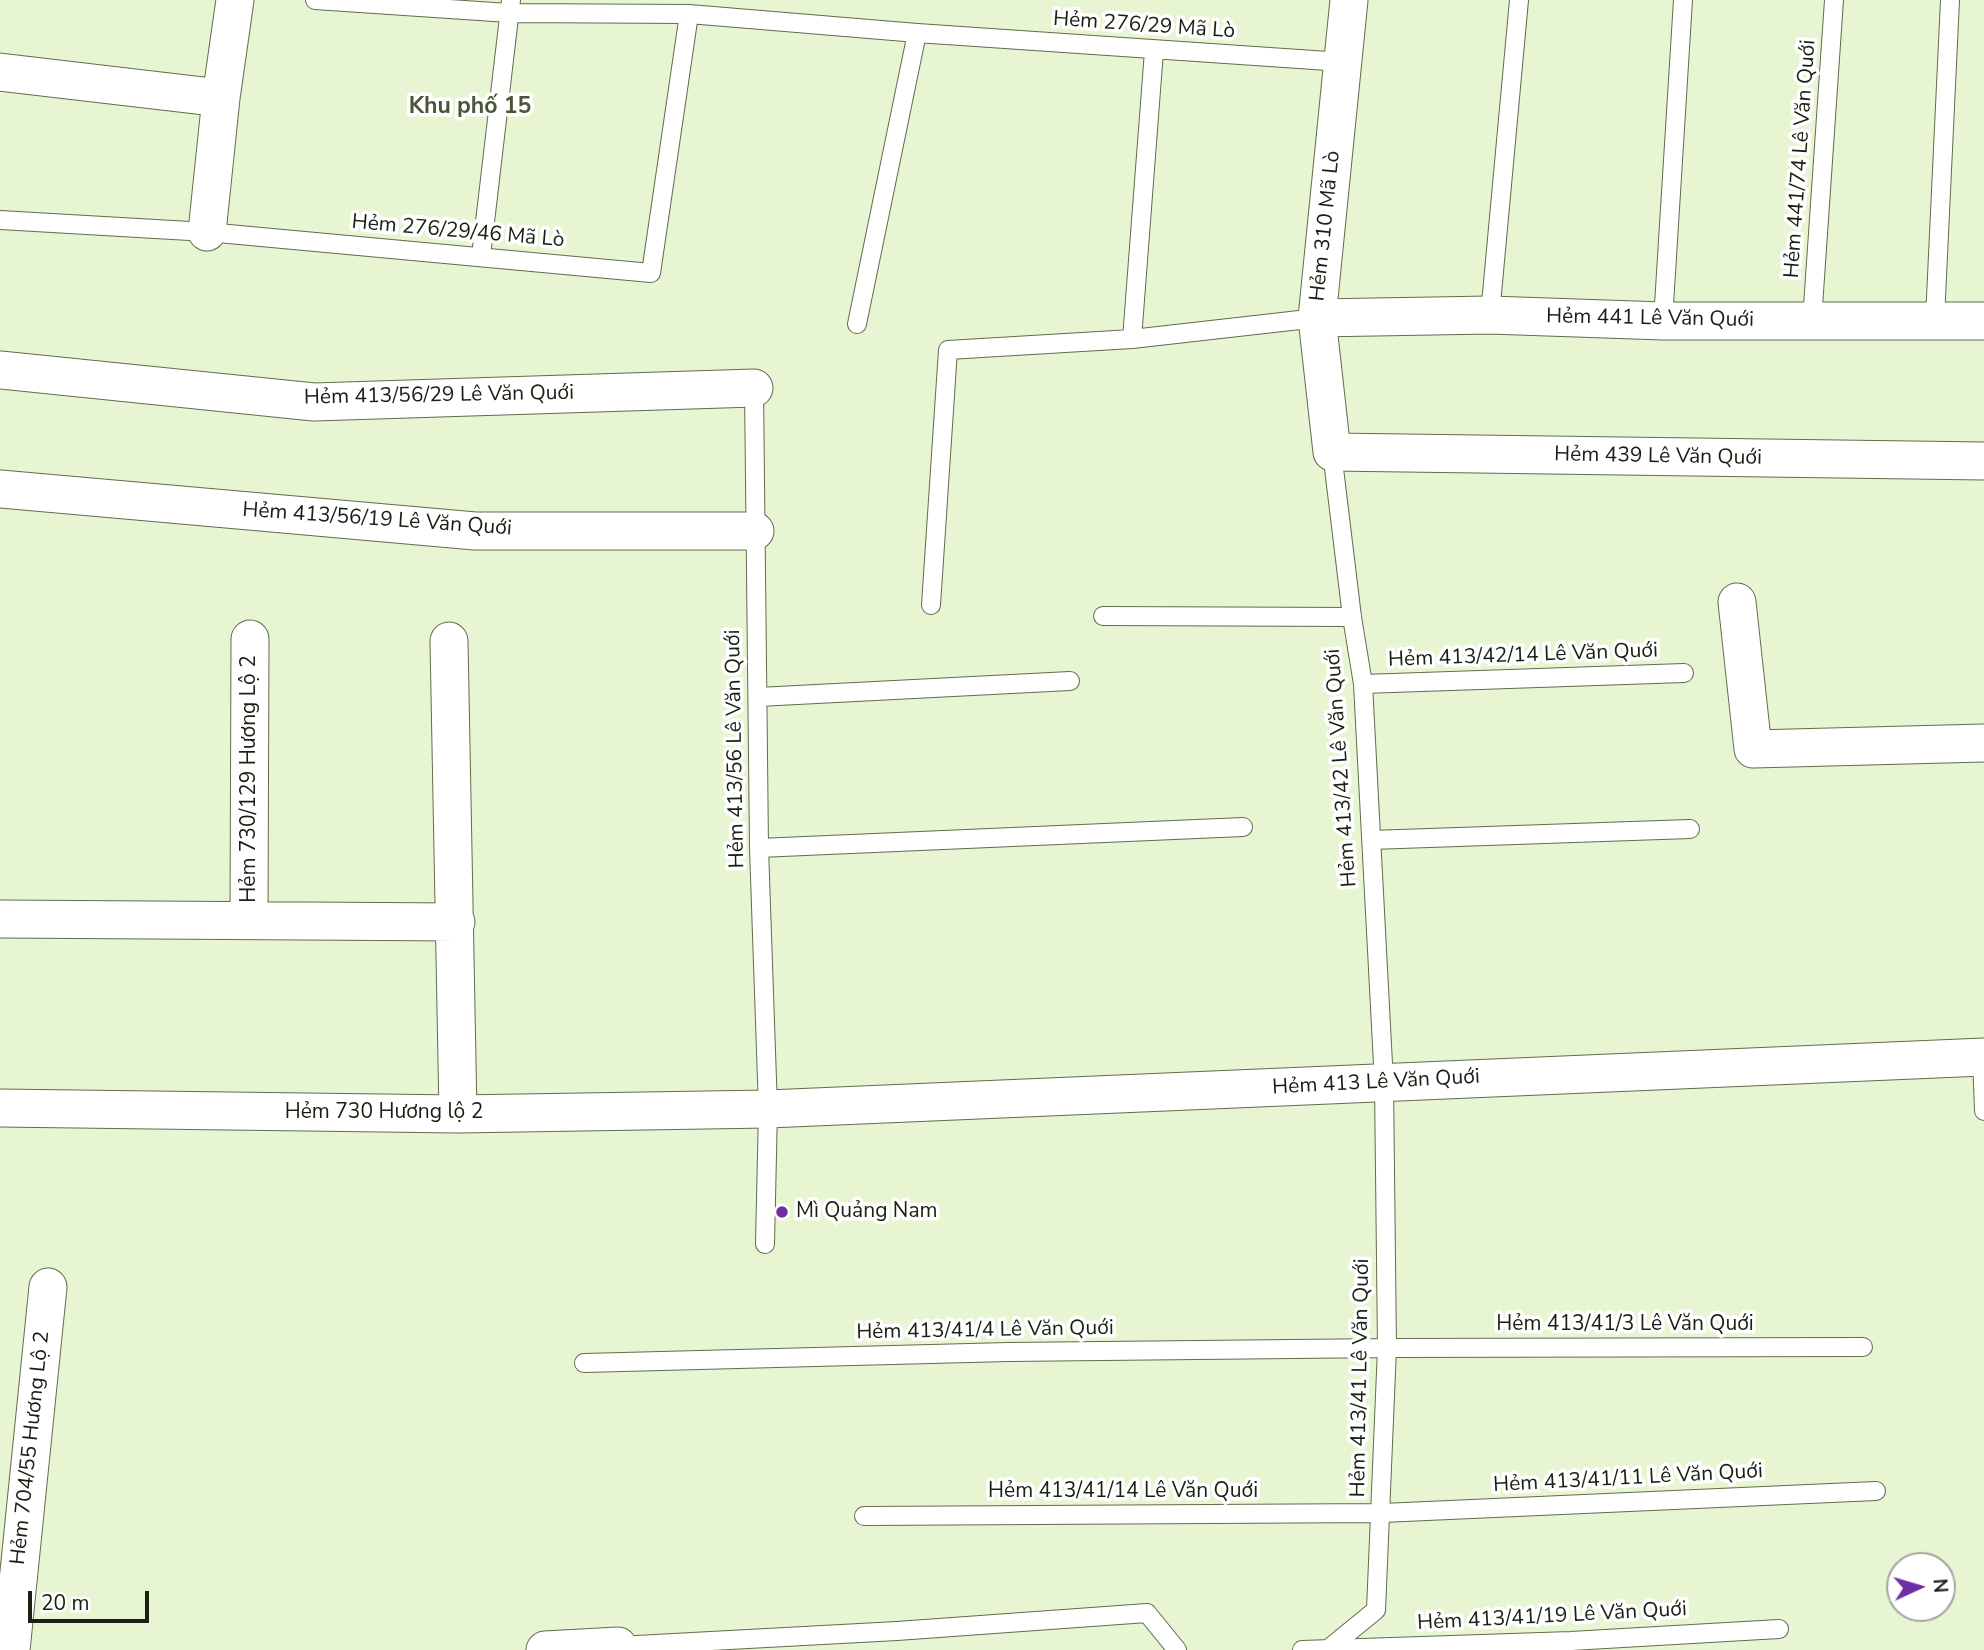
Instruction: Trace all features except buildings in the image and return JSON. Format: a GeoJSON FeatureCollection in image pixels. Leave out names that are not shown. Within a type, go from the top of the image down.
{"type":"FeatureCollection","features":[{"type":"Feature","properties":{"kind":"street"},"geometry":{"type":"LineString","coordinates":[[207,232],[220,98],[235,0]]}},
{"type":"Feature","properties":{"kind":"street","name":"Hẻm 310 Mã Lò"},"geometry":{"type":"LineString","coordinates":[[1332,452],[1317,318],[1349,0]]}},
{"type":"Feature","properties":{"kind":"street"},"geometry":{"type":"LineString","coordinates":[[0,72],[220,98]]}},
{"type":"Feature","properties":{"kind":"street","name":"Hẻm 441 Lê Văn Quới"},"geometry":{"type":"LineString","coordinates":[[1317,318],[1490,315],[1663,321],[1984,321]]}},
{"type":"Feature","properties":{"kind":"street","name":"Hẻm 413/56/29 Lê Văn Quới"},"geometry":{"type":"LineString","coordinates":[[0,370],[314,402],[754,388]]}},
{"type":"Feature","properties":{"kind":"street","name":"Hẻm 439 Lê Văn Quới"},"geometry":{"type":"LineString","coordinates":[[1332,452],[1984,461]]}},
{"type":"Feature","properties":{"kind":"street","name":"Hẻm 413/56/19 Lê Văn Quới"},"geometry":{"type":"LineString","coordinates":[[0,489],[475,531],[755,531]]}},
{"type":"Feature","properties":{"kind":"street"},"geometry":{"type":"LineString","coordinates":[[1737,602],[1753,749],[1984,743]]}},
{"type":"Feature","properties":{"kind":"street","name":"Hẻm 730/129 Hương Lộ 2"},"geometry":{"type":"LineString","coordinates":[[249,920],[250,639]]}},
{"type":"Feature","properties":{"kind":"street"},"geometry":{"type":"LineString","coordinates":[[449,640],[458,1114]]}},
{"type":"Feature","properties":{"kind":"street"},"geometry":{"type":"LineString","coordinates":[[0,919],[456,922]]}},
{"type":"Feature","properties":{"kind":"street","name":"Hẻm 413 Lê Văn Quới"},"geometry":{"type":"LineString","coordinates":[[768,1109],[1983,1057]]}},
{"type":"Feature","properties":{"kind":"street","name":"Hẻm 730 Hương lộ 2"},"geometry":{"type":"LineString","coordinates":[[0,1108],[458,1114],[768,1109]]}},
{"type":"Feature","properties":{"kind":"street","name":"Hẻm 704/55 Hương Lộ 2"},"geometry":{"type":"LineString","coordinates":[[11,1650],[48,1287]]}},
{"type":"Feature","properties":{"kind":"street"},"geometry":{"type":"LineString","coordinates":[[545,1650],[618,1648]]}},
{"type":"Feature","properties":{"kind":"lane","name":"Hẻm 276/29 Mã Lò"},"geometry":{"type":"LineString","coordinates":[[314,0],[689,14],[1154,51],[1343,62]]}},
{"type":"Feature","properties":{"kind":"lane"},"geometry":{"type":"LineString","coordinates":[[1490,315],[1519,0]]}},
{"type":"Feature","properties":{"kind":"lane"},"geometry":{"type":"LineString","coordinates":[[1663,321],[1683,0]]}},
{"type":"Feature","properties":{"kind":"lane","name":"Hẻm 441/74 Lê Văn Quới"},"geometry":{"type":"LineString","coordinates":[[1812,321],[1834,0]]}},
{"type":"Feature","properties":{"kind":"lane"},"geometry":{"type":"LineString","coordinates":[[1935,319],[1950,0]]}},
{"type":"Feature","properties":{"kind":"lane"},"geometry":{"type":"LineString","coordinates":[[481,256],[510,7]]}},
{"type":"Feature","properties":{"kind":"lane","name":"Hẻm 276/29/46 Mã Lò"},"geometry":{"type":"LineString","coordinates":[[0,220],[207,232],[651,273],[689,14]]}},
{"type":"Feature","properties":{"kind":"lane"},"geometry":{"type":"LineString","coordinates":[[857,324],[917,33]]}},
{"type":"Feature","properties":{"kind":"lane"},"geometry":{"type":"LineString","coordinates":[[1132,339],[1154,51]]}},
{"type":"Feature","properties":{"kind":"lane"},"geometry":{"type":"LineString","coordinates":[[931,605],[948,350],[1132,339],[1317,318]]}},
{"type":"Feature","properties":{"kind":"lane","name":"Hẻm 413/56 Lê Văn Quới"},"geometry":{"type":"LineString","coordinates":[[754,388],[759,848],[768,1109],[765,1244]]}},
{"type":"Feature","properties":{"kind":"lane","name":"Hẻm 413/42 Lê Văn Quới"},"geometry":{"type":"LineString","coordinates":[[1332,452],[1363,684],[1384,1083]]}},
{"type":"Feature","properties":{"kind":"lane"},"geometry":{"type":"LineString","coordinates":[[1102,616],[1352,617]]}},
{"type":"Feature","properties":{"kind":"lane","name":"Hẻm 413/42/14 Lê Văn Quới"},"geometry":{"type":"LineString","coordinates":[[1363,684],[1684,673]]}},
{"type":"Feature","properties":{"kind":"lane"},"geometry":{"type":"LineString","coordinates":[[758,697],[1070,681]]}},
{"type":"Feature","properties":{"kind":"lane"},"geometry":{"type":"LineString","coordinates":[[759,848],[1243,827]]}},
{"type":"Feature","properties":{"kind":"lane"},"geometry":{"type":"LineString","coordinates":[[1371,840],[1690,830]]}},
{"type":"Feature","properties":{"kind":"lane"},"geometry":{"type":"LineString","coordinates":[[1983,1057],[1984,1111]]}},
{"type":"Feature","properties":{"kind":"lane","name":"Hẻm 413/41 Lê Văn Quới"},"geometry":{"type":"LineString","coordinates":[[1327,1650],[1376,1610],[1387,1348],[1384,1083]]}},
{"type":"Feature","properties":{"kind":"lane","name":"Hẻm 413/41/3 Lê Văn Quới"},"geometry":{"type":"LineString","coordinates":[[1387,1348],[1863,1348]]}},
{"type":"Feature","properties":{"kind":"lane","name":"Hẻm 413/41/4 Lê Văn Quới"},"geometry":{"type":"LineString","coordinates":[[584,1363],[1007,1352],[1387,1348]]}},
{"type":"Feature","properties":{"kind":"lane","name":"Hẻm 413/41/11 Lê Văn Quới"},"geometry":{"type":"LineString","coordinates":[[1382,1513],[1877,1491]]}},
{"type":"Feature","properties":{"kind":"lane","name":"Hẻm 413/41/14 Lê Văn Quới"},"geometry":{"type":"LineString","coordinates":[[864,1516],[1382,1513]]}},
{"type":"Feature","properties":{"kind":"lane"},"geometry":{"type":"LineString","coordinates":[[618,1648],[1147,1613],[1177,1650]]}},
{"type":"Feature","properties":{"kind":"lane","name":"Hẻm 413/41/19 Lê Văn Quới"},"geometry":{"type":"LineString","coordinates":[[1302,1650],[1571,1645],[1779,1629]]}},
{"type":"Feature","properties":{"kind":"place","name":"Mì Quảng Nam"},"geometry":{"type":"Point","coordinates":[782,1212]}},
{"type":"Feature","properties":{"kind":"district","name":"Khu phố 15"},"geometry":{"type":"Point","coordinates":[470,107]}}]}
